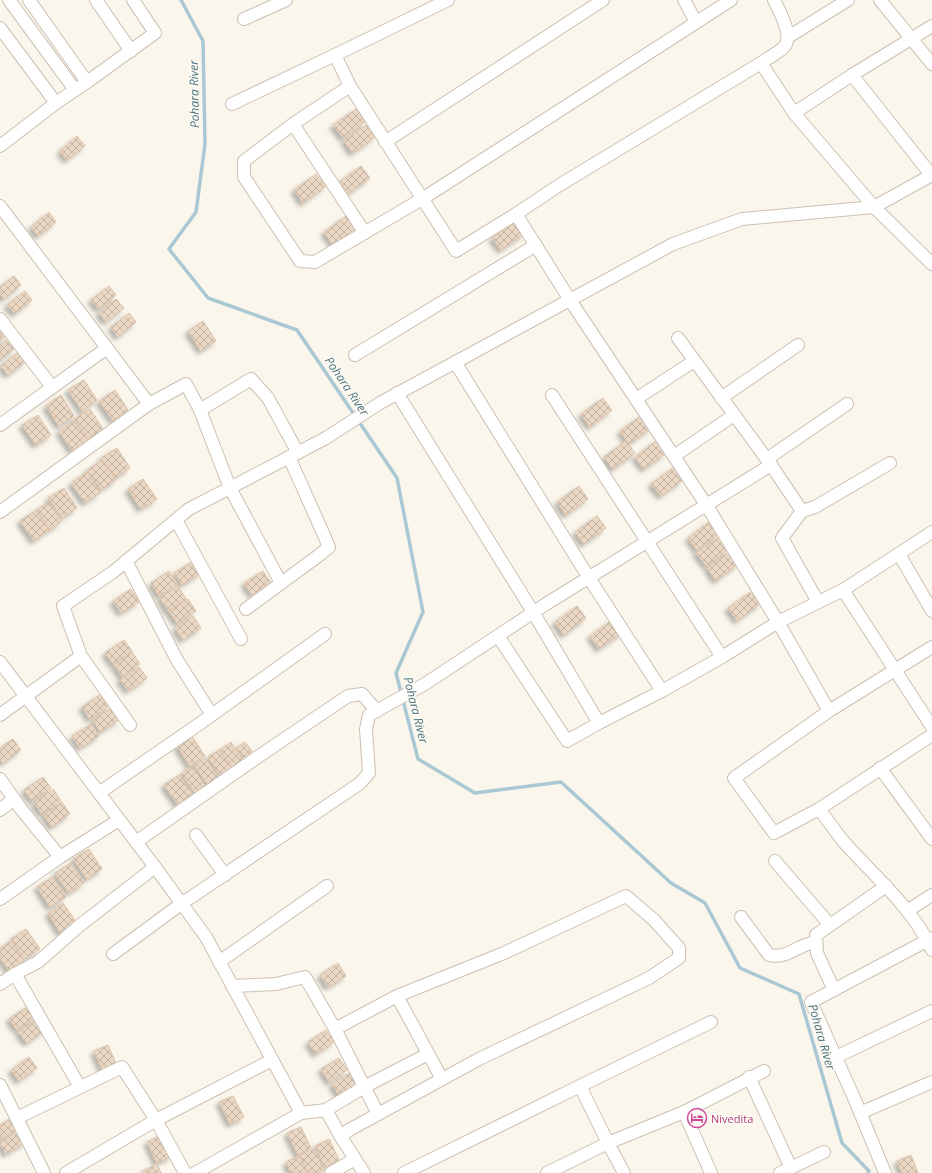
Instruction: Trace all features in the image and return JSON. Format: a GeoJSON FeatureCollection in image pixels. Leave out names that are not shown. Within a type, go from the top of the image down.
{"type":"FeatureCollection","features":[{"type":"Feature","properties":{"kind":"street"},"geometry":{"type":"LineString","coordinates":[[9,0],[75,90]]}},
{"type":"Feature","properties":{"kind":"street"},"geometry":{"type":"LineString","coordinates":[[29,0],[87,82]]}},
{"type":"Feature","properties":{"kind":"street"},"geometry":{"type":"LineString","coordinates":[[96,0],[131,51]]}},
{"type":"Feature","properties":{"kind":"street"},"geometry":{"type":"LineString","coordinates":[[0,146],[56,103],[155,33],[133,0]]}},
{"type":"Feature","properties":{"kind":"street"},"geometry":{"type":"LineString","coordinates":[[244,19],[286,0]]}},
{"type":"Feature","properties":{"kind":"street"},"geometry":{"type":"LineString","coordinates":[[232,104],[448,0]]}},
{"type":"Feature","properties":{"kind":"street"},"geometry":{"type":"LineString","coordinates":[[385,142],[603,0]]}},
{"type":"Feature","properties":{"kind":"street"},"geometry":{"type":"LineString","coordinates":[[684,0],[696,22]]}},
{"type":"Feature","properties":{"kind":"street"},"geometry":{"type":"LineString","coordinates":[[350,86],[293,124],[244,161],[244,177],[300,261],[315,262],[422,199],[731,0]]}},
{"type":"Feature","properties":{"kind":"street"},"geometry":{"type":"LineString","coordinates":[[335,55],[350,86],[456,251],[558,186],[761,63],[785,46],[788,37],[781,14],[774,0]]}},
{"type":"Feature","properties":{"kind":"street"},"geometry":{"type":"LineString","coordinates":[[788,37],[848,0]]}},
{"type":"Feature","properties":{"kind":"street"},"geometry":{"type":"LineString","coordinates":[[880,0],[932,64]]}},
{"type":"Feature","properties":{"kind":"street"},"geometry":{"type":"LineString","coordinates":[[794,113],[852,75],[932,26]]}},
{"type":"Feature","properties":{"kind":"street"},"geometry":{"type":"LineString","coordinates":[[0,28],[56,103]]}},
{"type":"Feature","properties":{"kind":"street"},"geometry":{"type":"LineString","coordinates":[[761,63],[794,113],[874,207],[932,264]]}},
{"type":"Feature","properties":{"kind":"street"},"geometry":{"type":"LineString","coordinates":[[130,725],[82,656],[63,606],[113,572],[189,509],[326,438],[397,393],[673,244],[742,219],[874,207],[932,175],[852,75]]}},
{"type":"Feature","properties":{"kind":"street"},"geometry":{"type":"LineString","coordinates":[[293,124],[365,233]]}},
{"type":"Feature","properties":{"kind":"street"},"geometry":{"type":"LineString","coordinates":[[0,206],[149,404]]}},
{"type":"Feature","properties":{"kind":"street"},"geometry":{"type":"LineString","coordinates":[[516,214],[570,300],[707,506],[778,622],[830,711]]}},
{"type":"Feature","properties":{"kind":"street"},"geometry":{"type":"LineString","coordinates":[[355,355],[536,245]]}},
{"type":"Feature","properties":{"kind":"street"},"geometry":{"type":"LineString","coordinates":[[0,319],[52,387]]}},
{"type":"Feature","properties":{"kind":"street"},"geometry":{"type":"LineString","coordinates":[[678,338],[769,462],[802,511]]}},
{"type":"Feature","properties":{"kind":"street"},"geometry":{"type":"LineString","coordinates":[[721,398],[798,345]]}},
{"type":"Feature","properties":{"kind":"street"},"geometry":{"type":"LineString","coordinates":[[0,425],[107,348]]}},
{"type":"Feature","properties":{"kind":"street"},"geometry":{"type":"LineString","coordinates":[[636,399],[694,361]]}},
{"type":"Feature","properties":{"kind":"street"},"geometry":{"type":"LineString","coordinates":[[455,362],[589,578],[662,691]]}},
{"type":"Feature","properties":{"kind":"street"},"geometry":{"type":"LineString","coordinates":[[200,410],[251,379],[268,398],[293,455],[329,547],[246,609]]}},
{"type":"Feature","properties":{"kind":"street"},"geometry":{"type":"LineString","coordinates":[[0,512],[149,404],[186,384],[200,410],[230,488],[281,583]]}},
{"type":"Feature","properties":{"kind":"street"},"geometry":{"type":"LineString","coordinates":[[397,393],[533,612],[599,723]]}},
{"type":"Feature","properties":{"kind":"street"},"geometry":{"type":"LineString","coordinates":[[552,394],[722,657]]}},
{"type":"Feature","properties":{"kind":"street"},"geometry":{"type":"LineString","coordinates":[[113,954],[181,904],[359,784],[369,773],[366,729],[369,716],[425,684],[533,612],[707,506],[847,404]]}},
{"type":"Feature","properties":{"kind":"street"},"geometry":{"type":"LineString","coordinates":[[674,456],[734,415]]}},
{"type":"Feature","properties":{"kind":"street"},"geometry":{"type":"LineString","coordinates":[[818,602],[782,538],[802,511],[815,507],[890,463]]}},
{"type":"Feature","properties":{"kind":"street"},"geometry":{"type":"LineString","coordinates":[[176,520],[241,639]]}},
{"type":"Feature","properties":{"kind":"street"},"geometry":{"type":"LineString","coordinates":[[498,636],[566,741],[662,691],[722,657],[778,622],[843,590],[932,532]]}},
{"type":"Feature","properties":{"kind":"street"},"geometry":{"type":"LineString","coordinates":[[899,554],[932,611]]}},
{"type":"Feature","properties":{"kind":"street"},"geometry":{"type":"LineString","coordinates":[[126,561],[177,660],[212,715]]}},
{"type":"Feature","properties":{"kind":"street"},"geometry":{"type":"LineString","coordinates":[[843,590],[932,727]]}},
{"type":"Feature","properties":{"kind":"street"},"geometry":{"type":"LineString","coordinates":[[99,792],[212,715],[325,634]]}},
{"type":"Feature","properties":{"kind":"street"},"geometry":{"type":"LineString","coordinates":[[932,647],[830,711],[734,778],[774,833],[820,808],[932,735]]}},
{"type":"Feature","properties":{"kind":"street"},"geometry":{"type":"LineString","coordinates":[[0,715],[82,656]]}},
{"type":"Feature","properties":{"kind":"street"},"geometry":{"type":"LineString","coordinates":[[0,662],[155,867],[206,938],[300,1112]]}},
{"type":"Feature","properties":{"kind":"street"},"geometry":{"type":"LineString","coordinates":[[136,842],[348,696],[362,694],[381,708]]}},
{"type":"Feature","properties":{"kind":"street"},"geometry":{"type":"LineString","coordinates":[[880,768],[928,826],[932,839]]}},
{"type":"Feature","properties":{"kind":"street"},"geometry":{"type":"LineString","coordinates":[[0,779],[60,857]]}},
{"type":"Feature","properties":{"kind":"street"},"geometry":{"type":"LineString","coordinates":[[0,810],[14,799]]}},
{"type":"Feature","properties":{"kind":"street"},"geometry":{"type":"LineString","coordinates":[[820,808],[843,840],[898,899],[931,943],[811,1002],[885,1173]]}},
{"type":"Feature","properties":{"kind":"street"},"geometry":{"type":"LineString","coordinates":[[2,894],[119,820]]}},
{"type":"Feature","properties":{"kind":"street"},"geometry":{"type":"LineString","coordinates":[[196,835],[225,874]]}},
{"type":"Feature","properties":{"kind":"street"},"geometry":{"type":"LineString","coordinates":[[775,861],[830,925]]}},
{"type":"Feature","properties":{"kind":"street"},"geometry":{"type":"LineString","coordinates":[[0,984],[38,962],[79,926],[155,867]]}},
{"type":"Feature","properties":{"kind":"street"},"geometry":{"type":"LineString","coordinates":[[219,962],[327,886]]}},
{"type":"Feature","properties":{"kind":"street"},"geometry":{"type":"LineString","coordinates":[[834,990],[817,953],[816,935],[886,886]]}},
{"type":"Feature","properties":{"kind":"street"},"geometry":{"type":"LineString","coordinates":[[907,911],[932,895]]}},
{"type":"Feature","properties":{"kind":"street"},"geometry":{"type":"LineString","coordinates":[[335,1029],[397,996],[504,953],[626,896],[654,920],[678,948],[679,958],[649,978],[479,1059],[349,1130],[341,1137]]}},
{"type":"Feature","properties":{"kind":"street"},"geometry":{"type":"LineString","coordinates":[[741,917],[769,955],[776,957],[784,956],[805,945],[816,942]]}},
{"type":"Feature","properties":{"kind":"street"},"geometry":{"type":"LineString","coordinates":[[15,974],[80,1087]]}},
{"type":"Feature","properties":{"kind":"street"},"geometry":{"type":"LineString","coordinates":[[232,986],[276,984],[305,977],[335,1029],[378,1114]]}},
{"type":"Feature","properties":{"kind":"street"},"geometry":{"type":"LineString","coordinates":[[397,996],[442,1079]]}},
{"type":"Feature","properties":{"kind":"street"},"geometry":{"type":"LineString","coordinates":[[836,1057],[932,1011]]}},
{"type":"Feature","properties":{"kind":"street"},"geometry":{"type":"LineString","coordinates":[[404,1173],[711,1022]]}},
{"type":"Feature","properties":{"kind":"street"},"geometry":{"type":"LineString","coordinates":[[195,1173],[300,1112],[326,1110],[364,1087],[428,1054]]}},
{"type":"Feature","properties":{"kind":"street"},"geometry":{"type":"LineString","coordinates":[[66,1173],[156,1120],[272,1060]]}},
{"type":"Feature","properties":{"kind":"street"},"geometry":{"type":"LineString","coordinates":[[17,1118],[122,1067],[156,1120],[185,1173]]}},
{"type":"Feature","properties":{"kind":"street"},"geometry":{"type":"LineString","coordinates":[[547,1173],[608,1143],[684,1112],[749,1077],[764,1071]]}},
{"type":"Feature","properties":{"kind":"street"},"geometry":{"type":"LineString","coordinates":[[749,1077],[786,1171],[824,1152]]}},
{"type":"Feature","properties":{"kind":"street"},"geometry":{"type":"LineString","coordinates":[[860,1113],[932,1082]]}},
{"type":"Feature","properties":{"kind":"street"},"geometry":{"type":"LineString","coordinates":[[0,1085],[44,1173]]}},
{"type":"Feature","properties":{"kind":"street"},"geometry":{"type":"LineString","coordinates":[[580,1086],[624,1173]]}},
{"type":"Feature","properties":{"kind":"street"},"geometry":{"type":"LineString","coordinates":[[326,1110],[364,1173]]}},
{"type":"Feature","properties":{"kind":"street"},"geometry":{"type":"LineString","coordinates":[[684,1112],[711,1173]]}},
{"type":"Feature","properties":{"kind":"street"},"geometry":{"type":"LineString","coordinates":[[331,1173],[355,1160]]}},
{"type":"Feature","properties":{"kind":"building"},"geometry":{"type":"Polygon","coordinates":[[[356,109],[365,122],[343,138],[333,125],[356,109]]]}},
{"type":"Feature","properties":{"kind":"building"},"geometry":{"type":"Polygon","coordinates":[[[366,125],[375,137],[353,153],[344,141],[366,125]]]}},
{"type":"Feature","properties":{"kind":"building"},"geometry":{"type":"Polygon","coordinates":[[[77,136],[85,146],[67,160],[60,151],[77,136]]]}},
{"type":"Feature","properties":{"kind":"building"},"geometry":{"type":"Polygon","coordinates":[[[361,166],[370,178],[348,194],[339,182],[361,166]]]}},
{"type":"Feature","properties":{"kind":"building"},"geometry":{"type":"Polygon","coordinates":[[[316,174],[326,186],[303,203],[294,190],[316,174]]]}},
{"type":"Feature","properties":{"kind":"building"},"geometry":{"type":"Polygon","coordinates":[[[49,212],[56,222],[38,236],[31,227],[49,212]]]}},
{"type":"Feature","properties":{"kind":"building"},"geometry":{"type":"Polygon","coordinates":[[[346,216],[355,229],[333,245],[324,232],[346,216]]]}},
{"type":"Feature","properties":{"kind":"building"},"geometry":{"type":"Polygon","coordinates":[[[514,221],[524,234],[501,250],[492,238],[514,221]]]}},
{"type":"Feature","properties":{"kind":"building"},"geometry":{"type":"Polygon","coordinates":[[[14,276],[21,285],[4,299],[0,295],[0,287],[14,276]]]}},
{"type":"Feature","properties":{"kind":"building"},"geometry":{"type":"Polygon","coordinates":[[[109,286],[116,295],[99,309],[91,300],[109,286]]]}},
{"type":"Feature","properties":{"kind":"building"},"geometry":{"type":"Polygon","coordinates":[[[25,291],[32,300],[15,314],[7,305],[25,291]]]}},
{"type":"Feature","properties":{"kind":"building"},"geometry":{"type":"Polygon","coordinates":[[[116,299],[124,308],[106,322],[99,313],[116,299]]]}},
{"type":"Feature","properties":{"kind":"building"},"geometry":{"type":"Polygon","coordinates":[[[129,313],[136,322],[118,337],[111,327],[129,313]]]}},
{"type":"Feature","properties":{"kind":"building"},"geometry":{"type":"Polygon","coordinates":[[[203,321],[216,341],[201,351],[188,331],[203,321]]]}},
{"type":"Feature","properties":{"kind":"building"},"geometry":{"type":"Polygon","coordinates":[[[0,325],[8,333],[0,340],[0,325]]]}},
{"type":"Feature","properties":{"kind":"building"},"geometry":{"type":"Polygon","coordinates":[[[8,339],[15,348],[0,360],[0,345],[8,339]]]}},
{"type":"Feature","properties":{"kind":"building"},"geometry":{"type":"Polygon","coordinates":[[[18,352],[26,361],[8,375],[1,366],[18,352]]]}},
{"type":"Feature","properties":{"kind":"building"},"geometry":{"type":"Polygon","coordinates":[[[84,380],[97,400],[82,411],[68,390],[84,380]]]}},
{"type":"Feature","properties":{"kind":"building"},"geometry":{"type":"Polygon","coordinates":[[[115,390],[128,410],[113,421],[99,401],[115,390]]]}},
{"type":"Feature","properties":{"kind":"building"},"geometry":{"type":"Polygon","coordinates":[[[61,395],[74,416],[59,426],[46,406],[61,395]]]}},
{"type":"Feature","properties":{"kind":"building"},"geometry":{"type":"Polygon","coordinates":[[[603,398],[612,410],[590,427],[581,414],[603,398]]]}},
{"type":"Feature","properties":{"kind":"building"},"geometry":{"type":"Polygon","coordinates":[[[90,409],[103,429],[88,439],[74,419],[90,409]]]}},
{"type":"Feature","properties":{"kind":"building"},"geometry":{"type":"Polygon","coordinates":[[[38,415],[51,435],[36,445],[22,425],[38,415]]]}},
{"type":"Feature","properties":{"kind":"building"},"geometry":{"type":"Polygon","coordinates":[[[642,415],[651,428],[629,444],[620,431],[642,415]]]}},
{"type":"Feature","properties":{"kind":"building"},"geometry":{"type":"Polygon","coordinates":[[[74,421],[88,441],[72,451],[59,431],[74,421]]]}},
{"type":"Feature","properties":{"kind":"building"},"geometry":{"type":"Polygon","coordinates":[[[657,440],[666,453],[644,469],[635,457],[657,440]]]}},
{"type":"Feature","properties":{"kind":"building"},"geometry":{"type":"Polygon","coordinates":[[[626,441],[635,453],[613,469],[604,457],[626,441]]]}},
{"type":"Feature","properties":{"kind":"building"},"geometry":{"type":"Polygon","coordinates":[[[117,448],[130,468],[115,478],[101,458],[117,448]]]}},
{"type":"Feature","properties":{"kind":"building"},"geometry":{"type":"Polygon","coordinates":[[[102,460],[116,480],[101,490],[87,470],[102,460]]]}},
{"type":"Feature","properties":{"kind":"building"},"geometry":{"type":"Polygon","coordinates":[[[674,467],[683,480],[661,496],[651,484],[674,467]]]}},
{"type":"Feature","properties":{"kind":"building"},"geometry":{"type":"Polygon","coordinates":[[[87,472],[100,493],[85,503],[71,483],[87,472]]]}},
{"type":"Feature","properties":{"kind":"building"},"geometry":{"type":"Polygon","coordinates":[[[143,479],[157,499],[141,509],[128,489],[143,479]]]}},
{"type":"Feature","properties":{"kind":"building"},"geometry":{"type":"Polygon","coordinates":[[[579,486],[588,499],[566,515],[557,502],[579,486]]]}},
{"type":"Feature","properties":{"kind":"building"},"geometry":{"type":"Polygon","coordinates":[[[64,488],[77,508],[62,518],[48,498],[64,488]]]}},
{"type":"Feature","properties":{"kind":"building"},"geometry":{"type":"Polygon","coordinates":[[[48,502],[62,521],[50,530],[37,510],[48,502]]]}},
{"type":"Feature","properties":{"kind":"building"},"geometry":{"type":"Polygon","coordinates":[[[36,510],[49,530],[34,541],[20,521],[36,510]]]}},
{"type":"Feature","properties":{"kind":"building"},"geometry":{"type":"Polygon","coordinates":[[[597,516],[606,528],[584,544],[575,532],[597,516]]]}},
{"type":"Feature","properties":{"kind":"building"},"geometry":{"type":"Polygon","coordinates":[[[710,521],[719,534],[697,550],[688,538],[710,521]]]}},
{"type":"Feature","properties":{"kind":"building"},"geometry":{"type":"Polygon","coordinates":[[[719,537],[728,550],[706,566],[696,553],[719,537]]]}},
{"type":"Feature","properties":{"kind":"building"},"geometry":{"type":"Polygon","coordinates":[[[729,552],[738,564],[716,581],[707,568],[729,552]]]}},
{"type":"Feature","properties":{"kind":"building"},"geometry":{"type":"Polygon","coordinates":[[[193,561],[201,573],[182,585],[174,573],[193,561]]]}},
{"type":"Feature","properties":{"kind":"building"},"geometry":{"type":"Polygon","coordinates":[[[169,571],[177,584],[159,596],[151,583],[169,571]]]}},
{"type":"Feature","properties":{"kind":"building"},"geometry":{"type":"Polygon","coordinates":[[[263,571],[271,583],[252,595],[244,583],[263,571]]]}},
{"type":"Feature","properties":{"kind":"building"},"geometry":{"type":"Polygon","coordinates":[[[178,586],[186,599],[168,611],[160,598],[178,586]]]}},
{"type":"Feature","properties":{"kind":"building"},"geometry":{"type":"Polygon","coordinates":[[[131,589],[139,602],[121,613],[113,601],[131,589]]]}},
{"type":"Feature","properties":{"kind":"building"},"geometry":{"type":"Polygon","coordinates":[[[750,592],[760,604],[737,621],[728,608],[750,592]]]}},
{"type":"Feature","properties":{"kind":"building"},"geometry":{"type":"Polygon","coordinates":[[[188,599],[196,611],[177,623],[169,611],[188,599]]]}},
{"type":"Feature","properties":{"kind":"building"},"geometry":{"type":"Polygon","coordinates":[[[577,606],[586,618],[564,635],[555,622],[577,606]]]}},
{"type":"Feature","properties":{"kind":"building"},"geometry":{"type":"Polygon","coordinates":[[[193,616],[201,628],[183,640],[175,628],[193,616]]]}},
{"type":"Feature","properties":{"kind":"building"},"geometry":{"type":"Polygon","coordinates":[[[612,620],[622,633],[599,649],[590,636],[612,620]]]}},
{"type":"Feature","properties":{"kind":"building"},"geometry":{"type":"Polygon","coordinates":[[[124,640],[132,651],[113,664],[105,653],[124,640]]]}},
{"type":"Feature","properties":{"kind":"building"},"geometry":{"type":"Polygon","coordinates":[[[132,652],[140,664],[122,677],[114,665],[132,652]]]}},
{"type":"Feature","properties":{"kind":"building"},"geometry":{"type":"Polygon","coordinates":[[[139,667],[147,678],[128,691],[120,680],[139,667]]]}},
{"type":"Feature","properties":{"kind":"building"},"geometry":{"type":"Polygon","coordinates":[[[101,694],[109,706],[90,719],[82,707],[101,694]]]}},
{"type":"Feature","properties":{"kind":"building"},"geometry":{"type":"Polygon","coordinates":[[[111,708],[119,720],[100,732],[93,720],[111,708]]]}},
{"type":"Feature","properties":{"kind":"building"},"geometry":{"type":"Polygon","coordinates":[[[91,724],[99,736],[80,748],[72,736],[91,724]]]}},
{"type":"Feature","properties":{"kind":"building"},"geometry":{"type":"Polygon","coordinates":[[[192,736],[205,756],[190,766],[177,746],[192,736]]]}},
{"type":"Feature","properties":{"kind":"building"},"geometry":{"type":"Polygon","coordinates":[[[13,739],[21,750],[3,763],[0,760],[0,748],[13,739]]]}},
{"type":"Feature","properties":{"kind":"building"},"geometry":{"type":"Polygon","coordinates":[[[231,742],[244,762],[233,769],[220,750],[231,742]]]}},
{"type":"Feature","properties":{"kind":"building"},"geometry":{"type":"Polygon","coordinates":[[[245,742],[255,755],[246,761],[236,748],[245,742]]]}},
{"type":"Feature","properties":{"kind":"building"},"geometry":{"type":"Polygon","coordinates":[[[219,750],[232,769],[221,777],[208,757],[219,750]]]}},
{"type":"Feature","properties":{"kind":"building"},"geometry":{"type":"Polygon","coordinates":[[[205,758],[219,777],[208,785],[194,765],[205,758]]]}},
{"type":"Feature","properties":{"kind":"building"},"geometry":{"type":"Polygon","coordinates":[[[192,766],[205,786],[195,793],[181,774],[192,766]]]}},
{"type":"Feature","properties":{"kind":"building"},"geometry":{"type":"Polygon","coordinates":[[[179,775],[193,795],[178,805],[164,785],[179,775]]]}},
{"type":"Feature","properties":{"kind":"building"},"geometry":{"type":"Polygon","coordinates":[[[43,777],[51,788],[32,801],[24,790],[43,777]]]}},
{"type":"Feature","properties":{"kind":"building"},"geometry":{"type":"Polygon","coordinates":[[[53,789],[61,801],[42,814],[34,803],[53,789]]]}},
{"type":"Feature","properties":{"kind":"building"},"geometry":{"type":"Polygon","coordinates":[[[62,802],[70,814],[52,827],[44,815],[62,802]]]}},
{"type":"Feature","properties":{"kind":"building"},"geometry":{"type":"Polygon","coordinates":[[[89,849],[102,869],[87,879],[73,859],[89,849]]]}},
{"type":"Feature","properties":{"kind":"building"},"geometry":{"type":"Polygon","coordinates":[[[71,863],[84,883],[69,893],[55,873],[71,863]]]}},
{"type":"Feature","properties":{"kind":"building"},"geometry":{"type":"Polygon","coordinates":[[[52,877],[66,897],[50,907],[37,887],[52,877]]]}},
{"type":"Feature","properties":{"kind":"building"},"geometry":{"type":"Polygon","coordinates":[[[63,903],[77,923],[61,934],[48,913],[63,903]]]}},
{"type":"Feature","properties":{"kind":"building"},"geometry":{"type":"Polygon","coordinates":[[[26,929],[40,949],[24,959],[11,939],[26,929]]]}},
{"type":"Feature","properties":{"kind":"building"},"geometry":{"type":"Polygon","coordinates":[[[11,941],[24,961],[9,971],[0,958],[0,948],[11,941]]]}},
{"type":"Feature","properties":{"kind":"building"},"geometry":{"type":"Polygon","coordinates":[[[338,963],[346,976],[328,987],[320,975],[338,963]]]}},
{"type":"Feature","properties":{"kind":"building"},"geometry":{"type":"Polygon","coordinates":[[[28,1006],[36,1017],[17,1030],[9,1019],[28,1006]]]}},
{"type":"Feature","properties":{"kind":"building"},"geometry":{"type":"Polygon","coordinates":[[[37,1019],[45,1030],[27,1043],[18,1032],[37,1019]]]}},
{"type":"Feature","properties":{"kind":"building"},"geometry":{"type":"Polygon","coordinates":[[[326,1030],[334,1042],[316,1054],[308,1042],[326,1030]]]}},
{"type":"Feature","properties":{"kind":"building"},"geometry":{"type":"Polygon","coordinates":[[[108,1045],[117,1066],[103,1072],[94,1051],[108,1045]]]}},
{"type":"Feature","properties":{"kind":"building"},"geometry":{"type":"Polygon","coordinates":[[[29,1057],[37,1068],[19,1081],[11,1070],[29,1057]]]}},
{"type":"Feature","properties":{"kind":"building"},"geometry":{"type":"Polygon","coordinates":[[[339,1058],[347,1070],[329,1082],[321,1069],[339,1058]]]}},
{"type":"Feature","properties":{"kind":"building"},"geometry":{"type":"Polygon","coordinates":[[[351,1072],[358,1085],[340,1097],[332,1084],[351,1072]]]}},
{"type":"Feature","properties":{"kind":"building"},"geometry":{"type":"Polygon","coordinates":[[[233,1096],[244,1117],[230,1124],[219,1102],[233,1096]]]}},
{"type":"Feature","properties":{"kind":"building"},"geometry":{"type":"Polygon","coordinates":[[[13,1117],[20,1128],[0,1140],[0,1125],[13,1117]]]}},
{"type":"Feature","properties":{"kind":"building"},"geometry":{"type":"Polygon","coordinates":[[[301,1127],[311,1148],[298,1155],[287,1133],[301,1127]]]}},
{"type":"Feature","properties":{"kind":"building"},"geometry":{"type":"Polygon","coordinates":[[[19,1131],[26,1142],[6,1154],[0,1143],[19,1131]]]}},
{"type":"Feature","properties":{"kind":"building"},"geometry":{"type":"Polygon","coordinates":[[[161,1135],[171,1157],[157,1163],[147,1142],[161,1135]]]}},
{"type":"Feature","properties":{"kind":"building"},"geometry":{"type":"Polygon","coordinates":[[[329,1139],[339,1160],[325,1167],[315,1146],[329,1139]]]}},
{"type":"Feature","properties":{"kind":"building"},"geometry":{"type":"Polygon","coordinates":[[[314,1149],[324,1170],[317,1173],[308,1173],[300,1155],[314,1149]]]}},
{"type":"Feature","properties":{"kind":"building"},"geometry":{"type":"Polygon","coordinates":[[[911,1155],[918,1173],[902,1173],[897,1161],[911,1155]]]}},
{"type":"Feature","properties":{"kind":"building"},"geometry":{"type":"Polygon","coordinates":[[[299,1156],[308,1173],[291,1173],[286,1162],[299,1156]]]}},
{"type":"Feature","properties":{"kind":"building"},"geometry":{"type":"Polygon","coordinates":[[[157,1164],[161,1173],[144,1173],[143,1171],[157,1164]]]}},
{"type":"Feature","properties":{"kind":"waterway","name":"Pohara River"},"geometry":{"type":"LineString","coordinates":[[181,0],[203,41],[205,144],[196,212],[169,249],[208,298],[297,330],[397,478],[423,612],[396,673],[418,759],[475,793],[561,782],[671,883],[705,903],[740,968],[799,994],[842,1143],[869,1171],[868,1173]]}},
{"type":"Feature","properties":{"kind":"place","name":"Nivedita"},"geometry":{"type":"Point","coordinates":[697,1118]}}]}
